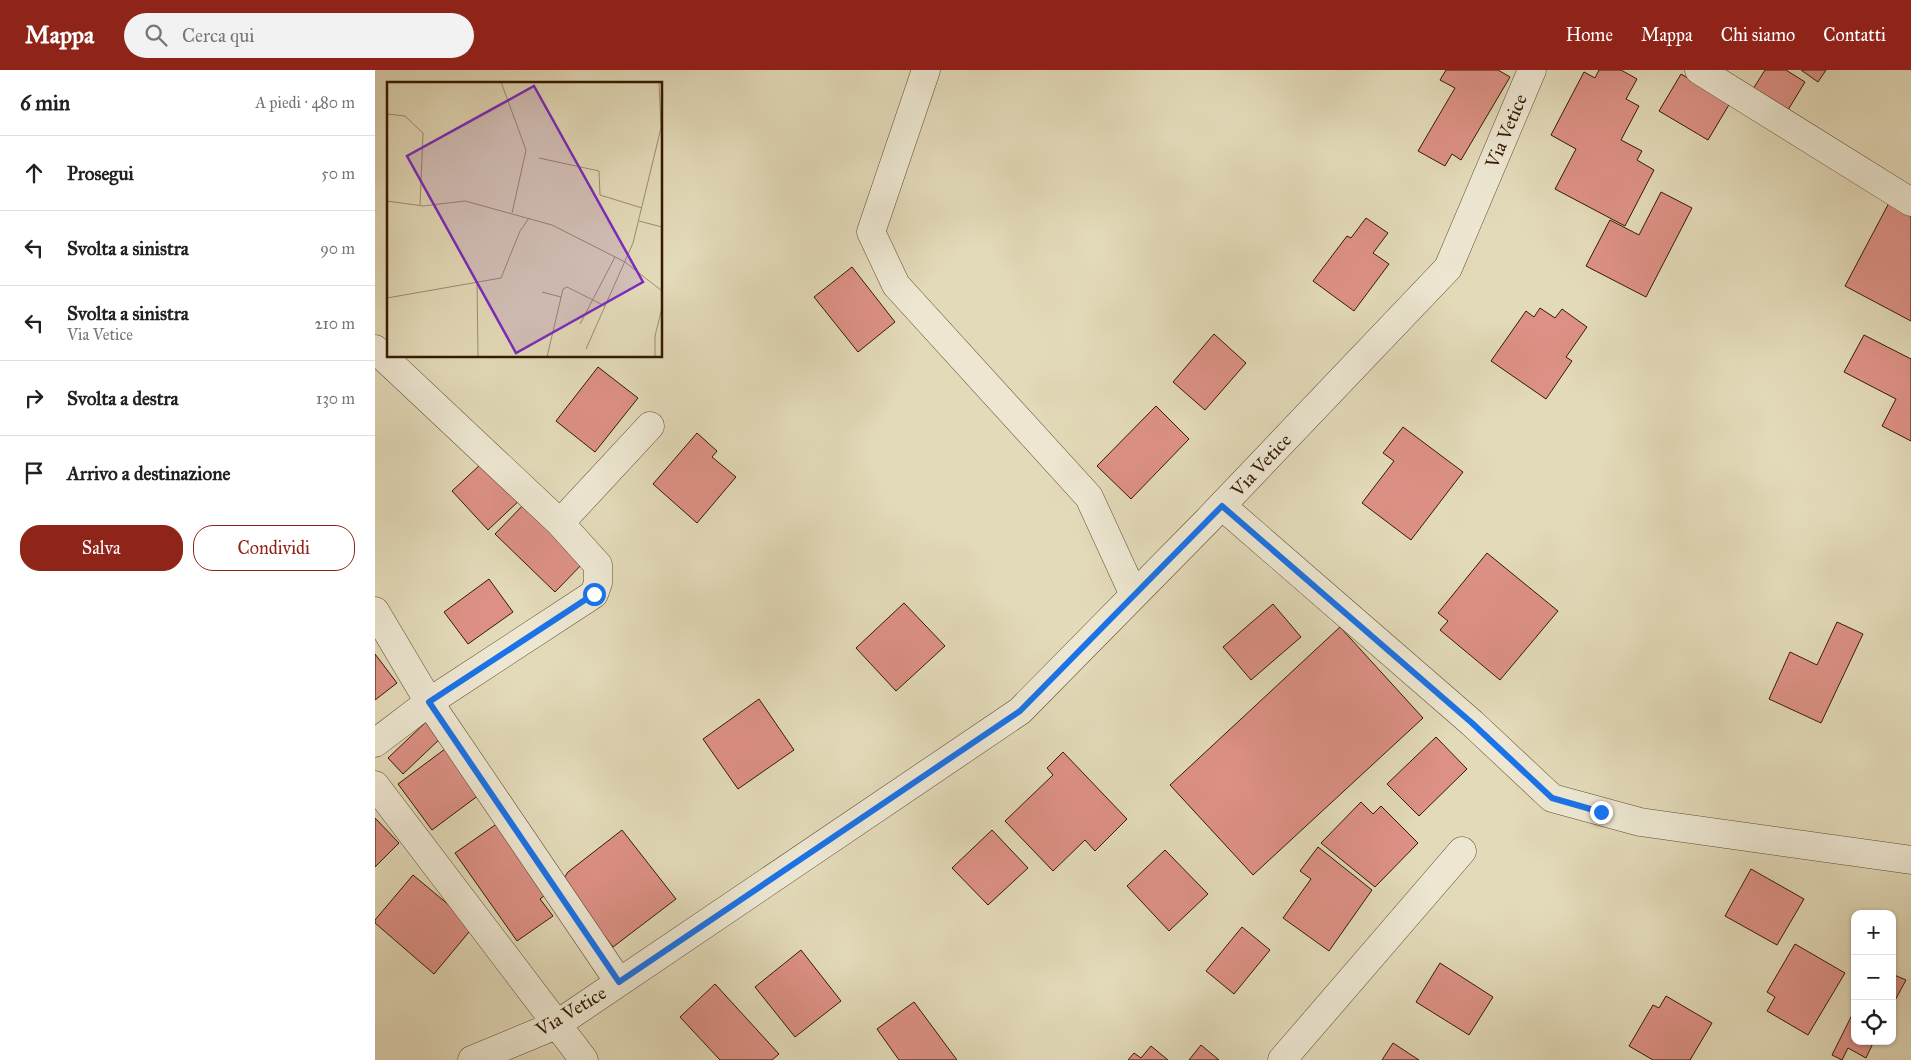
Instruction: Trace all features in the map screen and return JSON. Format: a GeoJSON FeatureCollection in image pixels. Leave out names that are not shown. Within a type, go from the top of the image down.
{"type":"FeatureCollection","features":[{"type":"Feature","properties":{"kind":"street"},"geometry":{"type":"LineString","coordinates":[[927,70],[871,232],[896,285],[1089,496],[1134,595]]}},
{"type":"Feature","properties":{"kind":"street","name":"Via Vetice"},"geometry":{"type":"LineString","coordinates":[[471,1060],[555,1025],[1020,711],[1222,506],[1448,268],[1532,70]]}},
{"type":"Feature","properties":{"kind":"street"},"geometry":{"type":"LineString","coordinates":[[1699,70],[1911,202]]}},
{"type":"Feature","properties":{"kind":"street"},"geometry":{"type":"LineString","coordinates":[[375,349],[559,523],[598,565],[598,583],[594,594],[429,702],[375,742]]}},
{"type":"Feature","properties":{"kind":"street"},"geometry":{"type":"LineString","coordinates":[[559,523],[650,426]]}},
{"type":"Feature","properties":{"kind":"street"},"geometry":{"type":"LineString","coordinates":[[1222,506],[1472,723],[1552,798],[1640,822],[1911,860]]}},
{"type":"Feature","properties":{"kind":"street"},"geometry":{"type":"LineString","coordinates":[[375,611],[429,702],[619,982]]}},
{"type":"Feature","properties":{"kind":"street"},"geometry":{"type":"LineString","coordinates":[[375,785],[555,1025],[584,1060]]}},
{"type":"Feature","properties":{"kind":"street"},"geometry":{"type":"LineString","coordinates":[[1282,1060],[1463,851]]}},
{"type":"Feature","properties":{"kind":"building"},"geometry":{"type":"Polygon","coordinates":[[[1446,70],[1498,70],[1510,77],[1461,160],[1452,154],[1445,166],[1418,151],[1455,88],[1440,80],[1446,70]]]}},
{"type":"Feature","properties":{"kind":"building"},"geometry":{"type":"Polygon","coordinates":[[[1599,70],[1621,70],[1637,79],[1626,99],[1639,106],[1621,140],[1642,151],[1637,160],[1654,170],[1625,226],[1555,189],[1576,149],[1551,135],[1584,72],[1595,78],[1599,70]]]}},
{"type":"Feature","properties":{"kind":"building"},"geometry":{"type":"Polygon","coordinates":[[[1765,70],[1786,70],[1805,82],[1788,110],[1753,89],[1765,70]]]}},
{"type":"Feature","properties":{"kind":"building"},"geometry":{"type":"Polygon","coordinates":[[[1801,70],[1826,70],[1818,82],[1801,70]]]}},
{"type":"Feature","properties":{"kind":"building"},"geometry":{"type":"Polygon","coordinates":[[[1681,74],[1730,103],[1708,140],[1659,111],[1681,74]]]}},
{"type":"Feature","properties":{"kind":"building"},"geometry":{"type":"Polygon","coordinates":[[[1661,192],[1692,208],[1646,297],[1586,266],[1610,220],[1639,235],[1661,192]]]}},
{"type":"Feature","properties":{"kind":"building"},"geometry":{"type":"Polygon","coordinates":[[[1890,201],[1911,213],[1911,321],[1845,286],[1890,201]]]}},
{"type":"Feature","properties":{"kind":"building"},"geometry":{"type":"Polygon","coordinates":[[[1366,218],[1388,233],[1373,253],[1389,264],[1354,311],[1313,281],[1347,236],[1351,238],[1366,218]]]}},
{"type":"Feature","properties":{"kind":"building"},"geometry":{"type":"Polygon","coordinates":[[[852,267],[895,322],[858,352],[814,297],[852,267]]]}},
{"type":"Feature","properties":{"kind":"building"},"geometry":{"type":"Polygon","coordinates":[[[1540,308],[1555,318],[1562,309],[1587,327],[1566,357],[1572,361],[1546,399],[1491,361],[1526,311],[1534,317],[1540,308]]]}},
{"type":"Feature","properties":{"kind":"building"},"geometry":{"type":"Polygon","coordinates":[[[1214,334],[1246,363],[1205,410],[1173,382],[1214,334]]]}},
{"type":"Feature","properties":{"kind":"building"},"geometry":{"type":"Polygon","coordinates":[[[1864,335],[1911,359],[1911,441],[1882,426],[1896,399],[1844,372],[1864,335]]]}},
{"type":"Feature","properties":{"kind":"building"},"geometry":{"type":"Polygon","coordinates":[[[598,367],[638,398],[595,452],[556,421],[598,367]]]}},
{"type":"Feature","properties":{"kind":"building"},"geometry":{"type":"Polygon","coordinates":[[[1156,406],[1189,439],[1131,499],[1097,466],[1156,406]]]}},
{"type":"Feature","properties":{"kind":"building"},"geometry":{"type":"Polygon","coordinates":[[[1403,427],[1463,472],[1411,540],[1362,503],[1394,461],[1383,453],[1403,427]]]}},
{"type":"Feature","properties":{"kind":"building"},"geometry":{"type":"Polygon","coordinates":[[[697,433],[717,451],[712,457],[736,477],[697,523],[653,484],[697,433]]]}},
{"type":"Feature","properties":{"kind":"building"},"geometry":{"type":"Polygon","coordinates":[[[481,464],[523,497],[488,530],[452,491],[481,464]]]}},
{"type":"Feature","properties":{"kind":"building"},"geometry":{"type":"Polygon","coordinates":[[[527,501],[587,559],[555,592],[495,534],[527,501]]]}},
{"type":"Feature","properties":{"kind":"building"},"geometry":{"type":"Polygon","coordinates":[[[1487,553],[1558,611],[1500,680],[1440,630],[1448,621],[1438,613],[1487,553]]]}},
{"type":"Feature","properties":{"kind":"building"},"geometry":{"type":"Polygon","coordinates":[[[489,579],[513,612],[468,644],[444,612],[489,579]]]}},
{"type":"Feature","properties":{"kind":"building"},"geometry":{"type":"Polygon","coordinates":[[[904,603],[945,646],[896,691],[856,648],[904,603]]]}},
{"type":"Feature","properties":{"kind":"building"},"geometry":{"type":"Polygon","coordinates":[[[1273,604],[1301,637],[1251,680],[1223,647],[1273,604]]]}},
{"type":"Feature","properties":{"kind":"building"},"geometry":{"type":"Polygon","coordinates":[[[1837,622],[1863,634],[1821,723],[1769,699],[1790,652],[1817,665],[1837,622]]]}},
{"type":"Feature","properties":{"kind":"building"},"geometry":{"type":"Polygon","coordinates":[[[1340,627],[1423,718],[1253,875],[1170,785],[1340,627]]]}},
{"type":"Feature","properties":{"kind":"building"},"geometry":{"type":"Polygon","coordinates":[[[375,654],[397,683],[375,700],[375,654]]]}},
{"type":"Feature","properties":{"kind":"building"},"geometry":{"type":"Polygon","coordinates":[[[759,699],[794,750],[738,789],[703,739],[759,699]]]}},
{"type":"Feature","properties":{"kind":"building"},"geometry":{"type":"Polygon","coordinates":[[[427,721],[442,737],[403,774],[388,758],[427,721]]]}},
{"type":"Feature","properties":{"kind":"building"},"geometry":{"type":"Polygon","coordinates":[[[1436,737],[1467,769],[1419,816],[1387,784],[1436,737]]]}},
{"type":"Feature","properties":{"kind":"building"},"geometry":{"type":"Polygon","coordinates":[[[449,746],[483,792],[432,830],[398,784],[449,746]]]}},
{"type":"Feature","properties":{"kind":"building"},"geometry":{"type":"Polygon","coordinates":[[[1063,752],[1127,819],[1095,851],[1085,840],[1053,871],[1005,821],[1053,775],[1047,768],[1063,752]]]}},
{"type":"Feature","properties":{"kind":"building"},"geometry":{"type":"Polygon","coordinates":[[[1361,802],[1373,814],[1381,806],[1418,843],[1375,887],[1321,843],[1361,802]]]}},
{"type":"Feature","properties":{"kind":"building"},"geometry":{"type":"Polygon","coordinates":[[[375,818],[399,843],[375,867],[375,818]]]}},
{"type":"Feature","properties":{"kind":"building"},"geometry":{"type":"Polygon","coordinates":[[[498,823],[548,893],[540,899],[553,916],[517,941],[455,853],[498,823]]]}},
{"type":"Feature","properties":{"kind":"building"},"geometry":{"type":"Polygon","coordinates":[[[622,830],[676,899],[613,947],[562,881],[568,872],[622,830]]]}},
{"type":"Feature","properties":{"kind":"building"},"geometry":{"type":"Polygon","coordinates":[[[992,830],[1028,868],[988,905],[952,868],[992,830]]]}},
{"type":"Feature","properties":{"kind":"building"},"geometry":{"type":"Polygon","coordinates":[[[1318,847],[1372,890],[1329,951],[1283,918],[1311,879],[1300,871],[1318,847]]]}},
{"type":"Feature","properties":{"kind":"building"},"geometry":{"type":"Polygon","coordinates":[[[1165,850],[1208,894],[1169,931],[1127,886],[1165,850]]]}},
{"type":"Feature","properties":{"kind":"building"},"geometry":{"type":"Polygon","coordinates":[[[1751,869],[1804,899],[1777,945],[1725,916],[1751,869]]]}},
{"type":"Feature","properties":{"kind":"building"},"geometry":{"type":"Polygon","coordinates":[[[413,875],[474,926],[434,974],[375,923],[375,920],[413,875]]]}},
{"type":"Feature","properties":{"kind":"building"},"geometry":{"type":"Polygon","coordinates":[[[1242,927],[1270,950],[1234,994],[1206,971],[1242,927]]]}},
{"type":"Feature","properties":{"kind":"building"},"geometry":{"type":"Polygon","coordinates":[[[1795,944],[1845,973],[1808,1035],[1767,1011],[1775,997],[1767,992],[1795,944]]]}},
{"type":"Feature","properties":{"kind":"building"},"geometry":{"type":"Polygon","coordinates":[[[801,950],[841,1001],[795,1037],[755,987],[801,950]]]}},
{"type":"Feature","properties":{"kind":"building"},"geometry":{"type":"Polygon","coordinates":[[[1440,963],[1493,997],[1469,1035],[1416,1002],[1440,963]]]}},
{"type":"Feature","properties":{"kind":"building"},"geometry":{"type":"Polygon","coordinates":[[[1896,976],[1906,980],[1896,999],[1896,976]]]}},
{"type":"Feature","properties":{"kind":"building"},"geometry":{"type":"Polygon","coordinates":[[[715,984],[779,1054],[772,1060],[720,1060],[680,1017],[715,984]]]}},
{"type":"Feature","properties":{"kind":"building"},"geometry":{"type":"Polygon","coordinates":[[[1666,996],[1712,1023],[1690,1060],[1653,1060],[1629,1046],[1653,1005],[1659,1008],[1666,996]]]}},
{"type":"Feature","properties":{"kind":"building"},"geometry":{"type":"Polygon","coordinates":[[[914,1002],[957,1060],[899,1060],[877,1029],[914,1002]]]}},
{"type":"Feature","properties":{"kind":"building"},"geometry":{"type":"Polygon","coordinates":[[[1851,1017],[1851,1045],[1872,1045],[1866,1058],[1848,1048],[1842,1060],[1832,1055],[1851,1017]]]}},
{"type":"Feature","properties":{"kind":"building"},"geometry":{"type":"Polygon","coordinates":[[[1393,1043],[1419,1060],[1382,1060],[1393,1043]]]}},
{"type":"Feature","properties":{"kind":"building"},"geometry":{"type":"Polygon","coordinates":[[[1201,1045],[1219,1060],[1189,1060],[1201,1045]]]}},
{"type":"Feature","properties":{"kind":"building"},"geometry":{"type":"Polygon","coordinates":[[[1151,1046],[1168,1060],[1128,1060],[1134,1053],[1141,1058],[1151,1046]]]}},
{"type":"Feature","properties":{"kind":"route"},"geometry":{"type":"LineString","coordinates":[[594,594],[429,702],[619,982],[1020,711],[1222,506],[1472,723],[1552,798],[1601,812]]}}]}
